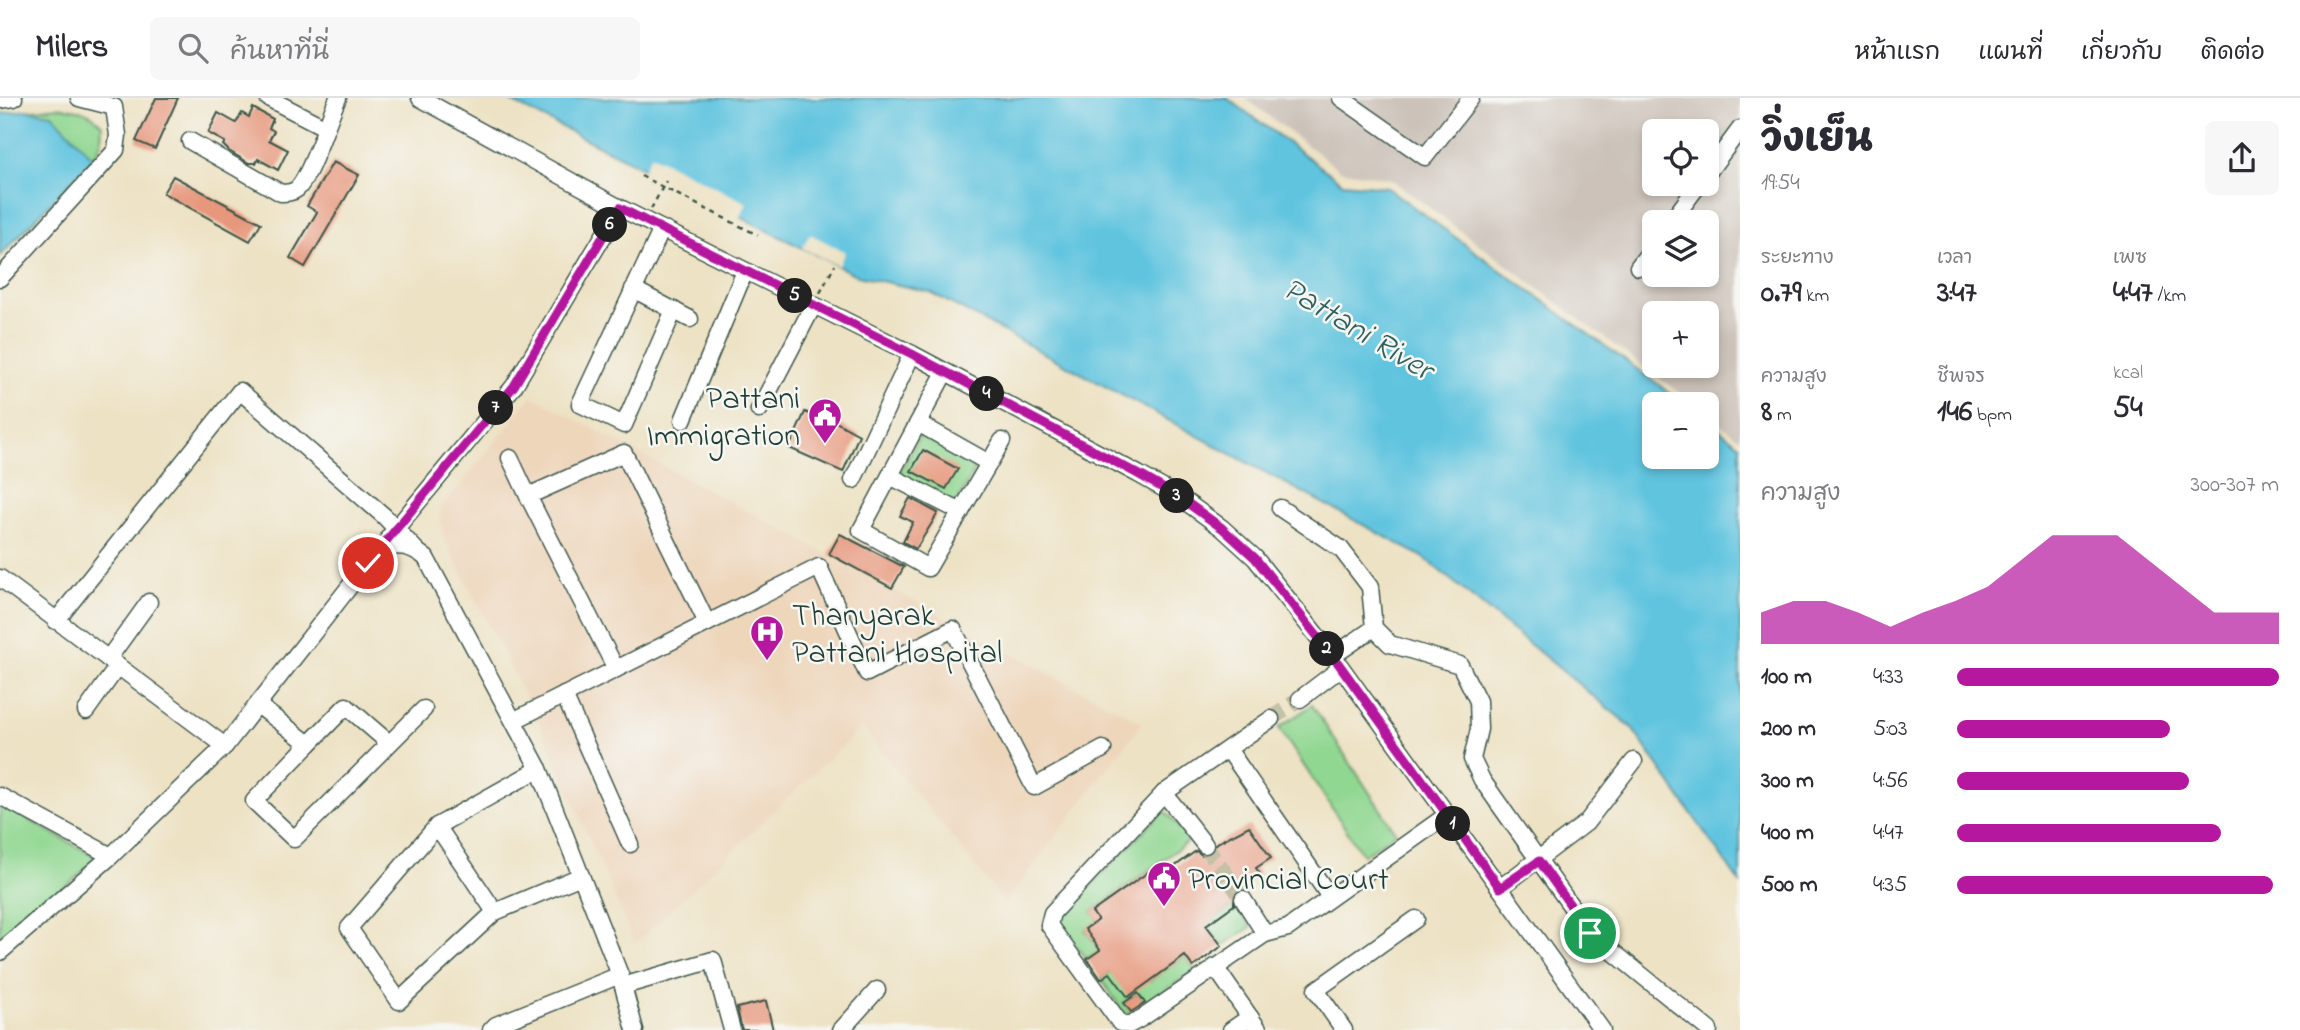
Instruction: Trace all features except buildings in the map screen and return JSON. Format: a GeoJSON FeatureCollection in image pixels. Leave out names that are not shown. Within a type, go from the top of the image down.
{"type":"FeatureCollection","features":[{"type":"Feature","properties":{"kind":"street"},"geometry":{"type":"LineString","coordinates":[[0,100],[14,98]]}},
{"type":"Feature","properties":{"kind":"street"},"geometry":{"type":"LineString","coordinates":[[0,278],[116,150],[118,128],[114,103],[79,98]]}},
{"type":"Feature","properties":{"kind":"street"},"geometry":{"type":"LineString","coordinates":[[268,98],[324,127]]}},
{"type":"Feature","properties":{"kind":"street"},"geometry":{"type":"LineString","coordinates":[[190,141],[281,193],[290,193],[298,188],[308,172],[338,98]]}},
{"type":"Feature","properties":{"kind":"street"},"geometry":{"type":"LineString","coordinates":[[420,98],[620,208],[912,354],[1138,474],[1182,499],[1222,528],[1255,558],[1337,662],[1602,1030]]}},
{"type":"Feature","properties":{"kind":"street"},"geometry":{"type":"LineString","coordinates":[[1340,98],[1425,157],[1471,98]]}},
{"type":"Feature","properties":{"kind":"street"},"geometry":{"type":"LineString","coordinates":[[1719,157],[1740,129]]}},
{"type":"Feature","properties":{"kind":"street"},"geometry":{"type":"LineString","coordinates":[[0,951],[111,856],[225,747],[395,528],[514,386],[620,208]]}},
{"type":"Feature","properties":{"kind":"street"},"geometry":{"type":"LineString","coordinates":[[662,229],[580,404],[624,425],[674,310]]}},
{"type":"Feature","properties":{"kind":"street"},"geometry":{"type":"LineString","coordinates":[[1638,267],[1642,262]]}},
{"type":"Feature","properties":{"kind":"street"},"geometry":{"type":"LineString","coordinates":[[684,420],[745,271]]}},
{"type":"Feature","properties":{"kind":"street"},"geometry":{"type":"LineString","coordinates":[[633,289],[690,319]]}},
{"type":"Feature","properties":{"kind":"street"},"geometry":{"type":"LineString","coordinates":[[759,411],[813,306]]}},
{"type":"Feature","properties":{"kind":"street"},"geometry":{"type":"LineString","coordinates":[[853,480],[912,354]]}},
{"type":"Feature","properties":{"kind":"street"},"geometry":{"type":"LineString","coordinates":[[945,372],[861,530],[928,568],[1002,441]]}},
{"type":"Feature","properties":{"kind":"street"},"geometry":{"type":"LineString","coordinates":[[56,621],[240,391],[426,558],[539,769],[622,981],[635,1030]]}},
{"type":"Feature","properties":{"kind":"street"},"geometry":{"type":"LineString","coordinates":[[918,424],[989,463]]}},
{"type":"Feature","properties":{"kind":"street"},"geometry":{"type":"LineString","coordinates":[[528,496],[624,453],[707,623]]}},
{"type":"Feature","properties":{"kind":"street"},"geometry":{"type":"LineString","coordinates":[[510,458],[616,669]]}},
{"type":"Feature","properties":{"kind":"street"},"geometry":{"type":"LineString","coordinates":[[890,476],[961,512]]}},
{"type":"Feature","properties":{"kind":"street"},"geometry":{"type":"LineString","coordinates":[[1280,508],[1341,549],[1370,587],[1374,628],[1390,645],[1460,665],[1478,701],[1479,729],[1472,759],[1482,780],[1590,933],[1709,1030]]}},
{"type":"Feature","properties":{"kind":"street"},"geometry":{"type":"LineString","coordinates":[[375,554],[396,545],[417,551]]}},
{"type":"Feature","properties":{"kind":"street"},"geometry":{"type":"LineString","coordinates":[[515,720],[818,567],[867,673],[953,629],[1034,787],[1103,750]]}},
{"type":"Feature","properties":{"kind":"street"},"geometry":{"type":"LineString","coordinates":[[0,578],[225,747]]}},
{"type":"Feature","properties":{"kind":"street"},"geometry":{"type":"LineString","coordinates":[[86,711],[149,602]]}},
{"type":"Feature","properties":{"kind":"street"},"geometry":{"type":"LineString","coordinates":[[1300,699],[1374,628]]}},
{"type":"Feature","properties":{"kind":"street"},"geometry":{"type":"LineString","coordinates":[[564,695],[630,844]]}},
{"type":"Feature","properties":{"kind":"street"},"geometry":{"type":"LineString","coordinates":[[259,706],[309,744]]}},
{"type":"Feature","properties":{"kind":"street"},"geometry":{"type":"LineString","coordinates":[[389,743],[346,706],[254,801],[294,839],[424,709]]}},
{"type":"Feature","properties":{"kind":"street"},"geometry":{"type":"LineString","coordinates":[[1271,719],[1164,793],[1052,912],[1049,925],[1120,1023],[1129,1025],[1142,1018],[1265,934],[1288,928],[1447,815]]}},
{"type":"Feature","properties":{"kind":"street"},"geometry":{"type":"LineString","coordinates":[[1228,749],[1330,897]]}},
{"type":"Feature","properties":{"kind":"street"},"geometry":{"type":"LineString","coordinates":[[1500,888],[1586,823],[1634,761]]}},
{"type":"Feature","properties":{"kind":"street"},"geometry":{"type":"LineString","coordinates":[[539,769],[438,826],[349,928],[399,1002],[495,912],[581,876]]}},
{"type":"Feature","properties":{"kind":"street"},"geometry":{"type":"LineString","coordinates":[[1164,793],[1205,845]]}},
{"type":"Feature","properties":{"kind":"street"},"geometry":{"type":"LineString","coordinates":[[0,796],[111,856]]}},
{"type":"Feature","properties":{"kind":"street"},"geometry":{"type":"LineString","coordinates":[[438,826],[495,912]]}},
{"type":"Feature","properties":{"kind":"street"},"geometry":{"type":"LineString","coordinates":[[1242,899],[1265,934]]}},
{"type":"Feature","properties":{"kind":"street"},"geometry":{"type":"LineString","coordinates":[[1344,1030],[1316,990],[1416,919]]}},
{"type":"Feature","properties":{"kind":"street"},"geometry":{"type":"LineString","coordinates":[[495,1028],[622,981],[713,960],[732,1030]]}},
{"type":"Feature","properties":{"kind":"street"},"geometry":{"type":"LineString","coordinates":[[1215,967],[1254,1023],[1231,1030]]}},
{"type":"Feature","properties":{"kind":"street"},"geometry":{"type":"LineString","coordinates":[[841,1030],[877,990]]}},
{"type":"Feature","properties":{"kind":"path"},"geometry":{"type":"LineString","coordinates":[[641,176],[758,235]]}},
{"type":"Feature","properties":{"kind":"path"},"geometry":{"type":"LineString","coordinates":[[645,220],[666,181]]}},
{"type":"Feature","properties":{"kind":"path"},"geometry":{"type":"LineString","coordinates":[[813,306],[835,265]]}},
{"type":"Feature","properties":{"kind":"shaded area"},"geometry":{"type":"Polygon","coordinates":[[[1245,98],[1740,98],[1740,439],[1719,423],[1719,392],[1678,392],[1659,378],[1719,378],[1719,301],[1642,301],[1642,365],[1391,179],[1340,170],[1245,98]]]}},
{"type":"Feature","properties":{"kind":"shaded area","name":"Thanyarak Pattani Hospital"},"geometry":{"type":"Polygon","coordinates":[[[532,396],[1142,723],[1005,903],[862,727],[635,944],[542,729],[443,536],[440,510],[532,396]]]}},
{"type":"Feature","properties":{"kind":"green space"},"geometry":{"type":"Polygon","coordinates":[[[57,107],[82,111],[97,120],[102,125],[101,143],[93,158],[0,256],[0,114],[57,107]]]}},
{"type":"Feature","properties":{"kind":"green space"},"geometry":{"type":"Polygon","coordinates":[[[920,435],[977,465],[956,504],[899,474],[920,435]]]}},
{"type":"Feature","properties":{"kind":"green space"},"geometry":{"type":"Polygon","coordinates":[[[1312,705],[1396,833],[1363,855],[1279,728],[1312,705]]]}},
{"type":"Feature","properties":{"kind":"green space"},"geometry":{"type":"Polygon","coordinates":[[[0,804],[98,858],[0,943],[0,804]]]}},
{"type":"Feature","properties":{"kind":"green space"},"geometry":{"type":"Polygon","coordinates":[[[1164,810],[1190,840],[1092,912],[1098,920],[1085,930],[1100,950],[1086,959],[1059,919],[1164,810]]]}},
{"type":"Feature","properties":{"kind":"green space"},"geometry":{"type":"Polygon","coordinates":[[[1236,904],[1251,927],[1222,946],[1206,925],[1236,904]]]}},
{"type":"Feature","properties":{"kind":"green space"},"geometry":{"type":"Polygon","coordinates":[[[1185,956],[1195,970],[1146,1004],[1137,993],[1124,1003],[1132,1014],[1125,1014],[1101,979],[1110,973],[1150,981],[1185,956]]]}},
{"type":"Feature","properties":{"kind":"water","name":"Pattani River"},"geometry":{"type":"Polygon","coordinates":[[[504,98],[1227,98],[1343,183],[1386,187],[1642,373],[1642,378],[1649,378],[1668,392],[1642,392],[1642,469],[1719,469],[1719,430],[1740,445],[1740,883],[1631,727],[1423,557],[930,292],[858,276],[504,98]]]}},
{"type":"Feature","properties":{"kind":"water"},"geometry":{"type":"Polygon","coordinates":[[[26,110],[52,114],[93,158],[0,256],[0,114],[26,110]]]}},
{"type":"Feature","properties":{"kind":"pier"},"geometry":{"type":"Polygon","coordinates":[[[651,155],[747,203],[739,218],[643,170],[651,155]]]}},
{"type":"Feature","properties":{"kind":"pier"},"geometry":{"type":"Polygon","coordinates":[[[810,234],[845,252],[838,266],[802,248],[810,234]]]}},
{"type":"Feature","properties":{"kind":"tunnel"},"geometry":{"type":"LineString","coordinates":[[1271,719],[1300,699]]}},
{"type":"Feature","properties":{"kind":"tunnel"},"geometry":{"type":"LineString","coordinates":[[1205,845],[1243,899]]}},
{"type":"Feature","properties":{"kind":"place","name":"Pattani Immigration"},"geometry":{"type":"Point","coordinates":[825,445]}},
{"type":"Feature","properties":{"kind":"place","name":"Thanyarak Pattani Hospital"},"geometry":{"type":"Point","coordinates":[767,662]}},
{"type":"Feature","properties":{"kind":"place","name":"Provincial Court"},"geometry":{"type":"Point","coordinates":[1164,908]}},
{"type":"Feature","properties":{"kind":"route"},"geometry":{"type":"LineString","coordinates":[[368,563],[514,386],[620,208],[912,354],[1138,474],[1182,499],[1222,528],[1255,558],[1333,656],[1500,888],[1539,861],[1590,933]]}}]}
